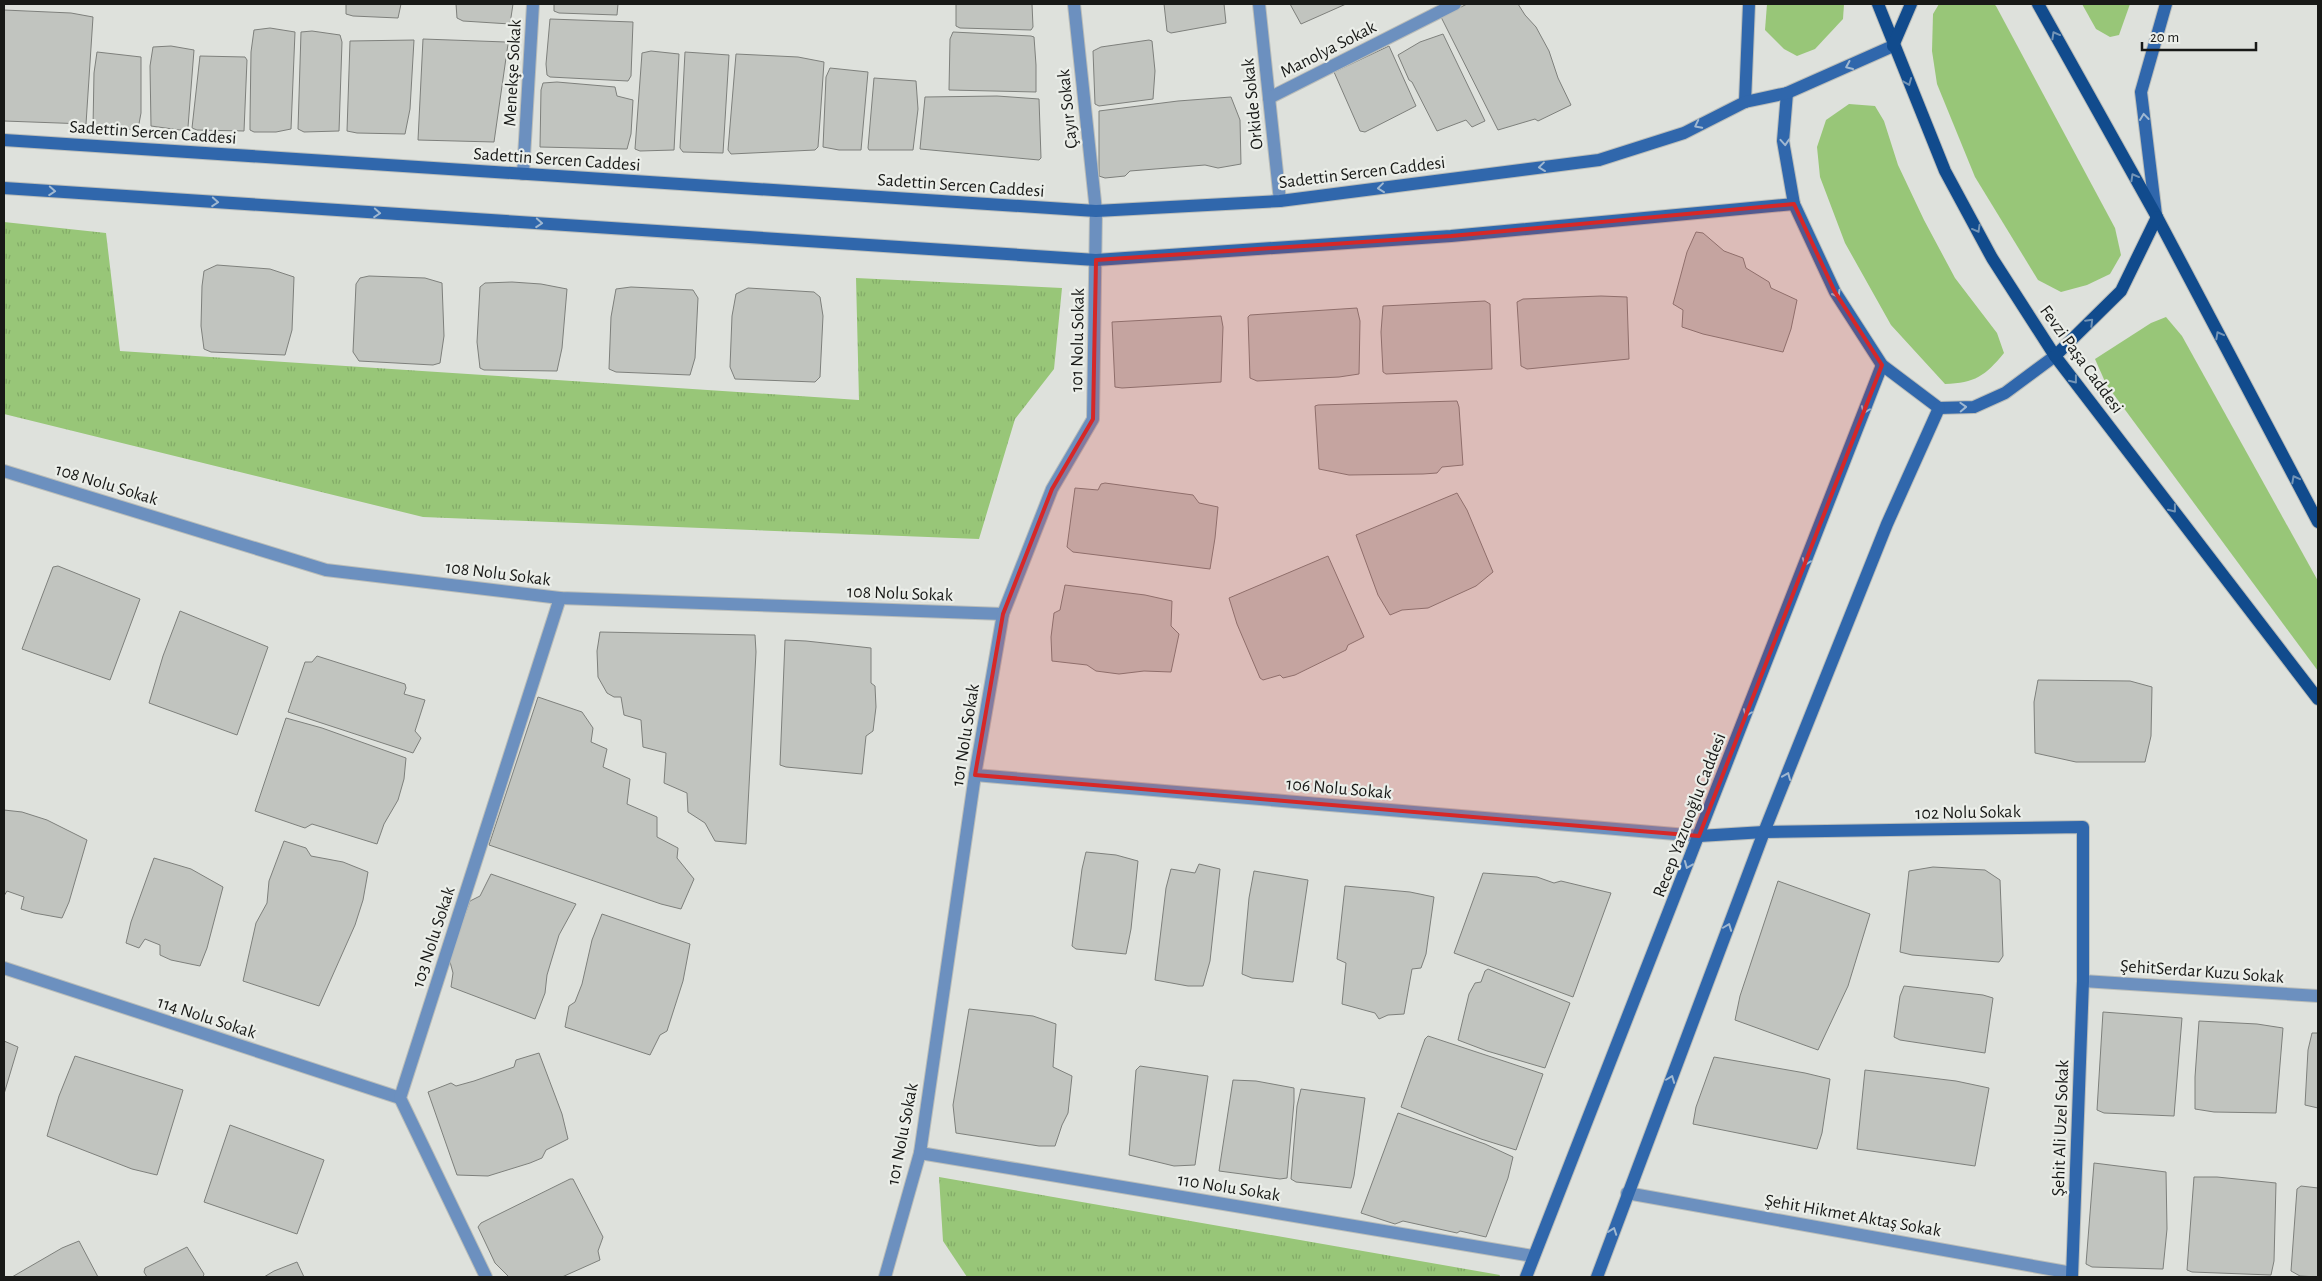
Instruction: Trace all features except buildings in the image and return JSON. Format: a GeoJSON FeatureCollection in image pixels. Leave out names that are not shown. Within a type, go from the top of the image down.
{"type":"FeatureCollection","features":[{"type":"Feature","properties":{"kind":"main road","name":"Fevzi Paşa Caddesi"},"geometry":{"type":"LineString","coordinates":[[1878,4],[1893,46],[1945,171],[1992,258],[2055,356],[2318,699]]}},
{"type":"Feature","properties":{"kind":"main road"},"geometry":{"type":"LineString","coordinates":[[1893,46],[1911,4]]}},
{"type":"Feature","properties":{"kind":"main road"},"geometry":{"type":"LineString","coordinates":[[2038,4],[2157,217],[2318,522]]}},
{"type":"Feature","properties":{"kind":"main road"},"geometry":{"type":"LineString","coordinates":[[2055,356],[2121,291],[2157,217]]}},
{"type":"Feature","properties":{"kind":"street","name":"Menekşe Sokak"},"geometry":{"type":"LineString","coordinates":[[523,174],[533,4]]}},
{"type":"Feature","properties":{"kind":"street","name":"Çayır Sokak"},"geometry":{"type":"LineString","coordinates":[[1074,4],[1096,211]]}},
{"type":"Feature","properties":{"kind":"street","name":"Orkide Sokak"},"geometry":{"type":"LineString","coordinates":[[1259,4],[1280,201]]}},
{"type":"Feature","properties":{"kind":"street","name":"Manolya Sokak"},"geometry":{"type":"LineString","coordinates":[[1269,98],[1455,4]]}},
{"type":"Feature","properties":{"kind":"street"},"geometry":{"type":"LineString","coordinates":[[1745,102],[1749,4]]}},
{"type":"Feature","properties":{"kind":"street"},"geometry":{"type":"LineString","coordinates":[[2157,217],[2141,92],[2166,4]]}},
{"type":"Feature","properties":{"kind":"street","name":"Sadettin Sercen Caddesi"},"geometry":{"type":"LineString","coordinates":[[4,140],[1096,211],[1280,201],[1599,160],[1684,133],[1745,102],[1787,93],[1893,46]]}},
{"type":"Feature","properties":{"kind":"street"},"geometry":{"type":"LineString","coordinates":[[1787,93],[1783,141],[1794,204],[1835,292],[1882,365],[1939,408],[1974,407],[2004,393],[2055,356]]}},
{"type":"Feature","properties":{"kind":"street"},"geometry":{"type":"LineString","coordinates":[[4,188],[1096,260],[1451,236],[1794,204]]}},
{"type":"Feature","properties":{"kind":"street","name":"101 Nolu Sokak"},"geometry":{"type":"LineString","coordinates":[[885,1277],[920,1153],[975,775],[1003,614],[1052,489],[1093,419],[1096,211]]}},
{"type":"Feature","properties":{"kind":"street","name":"Recep Yazıcıoğlu Caddesi"},"geometry":{"type":"LineString","coordinates":[[1526,1277],[1882,365]]}},
{"type":"Feature","properties":{"kind":"street"},"geometry":{"type":"LineString","coordinates":[[1597,1277],[1764,832],[1886,524],[1939,408]]}},
{"type":"Feature","properties":{"kind":"street","name":"108 Nolu Sokak"},"geometry":{"type":"LineString","coordinates":[[4,471],[326,570],[560,598],[1003,614]]}},
{"type":"Feature","properties":{"kind":"street","name":"103 Nolu Sokak"},"geometry":{"type":"LineString","coordinates":[[400,1098],[560,598]]}},
{"type":"Feature","properties":{"kind":"street","name":"106 Nolu Sokak"},"geometry":{"type":"LineString","coordinates":[[975,775],[1699,836]]}},
{"type":"Feature","properties":{"kind":"street","name":"102 Nolu Sokak"},"geometry":{"type":"LineString","coordinates":[[1699,836],[1764,832],[2083,827],[2083,981]]}},
{"type":"Feature","properties":{"kind":"street","name":"114 Nolu Sokak"},"geometry":{"type":"LineString","coordinates":[[4,968],[400,1098]]}},
{"type":"Feature","properties":{"kind":"street","name":"ŞehitSerdar Kuzu Sokak"},"geometry":{"type":"LineString","coordinates":[[2083,981],[2318,996]]}},
{"type":"Feature","properties":{"kind":"street","name":"Şehit Ali Uzel Sokak"},"geometry":{"type":"LineString","coordinates":[[2072,1275],[2083,981]]}},
{"type":"Feature","properties":{"kind":"street"},"geometry":{"type":"LineString","coordinates":[[400,1098],[486,1277]]}},
{"type":"Feature","properties":{"kind":"street","name":"110 Nolu Sokak"},"geometry":{"type":"LineString","coordinates":[[920,1153],[1534,1256]]}},
{"type":"Feature","properties":{"kind":"street","name":"Şehit Hikmet Aktaş Sokak"},"geometry":{"type":"LineString","coordinates":[[1628,1192],[2072,1275]]}},
{"type":"Feature","properties":{"kind":"highlighted area"},"geometry":{"type":"Polygon","coordinates":[[[1794,204],[1835,292],[1882,365],[1699,836],[975,775],[1003,614],[1052,489],[1093,419],[1096,260],[1451,236],[1794,204]]]}},
{"type":"Feature","properties":{"kind":"green space"},"geometry":{"type":"Polygon","coordinates":[[[1767,4],[1844,4],[1843,19],[1815,49],[1797,56],[1784,49],[1765,30],[1767,4]]]}},
{"type":"Feature","properties":{"kind":"green space"},"geometry":{"type":"Polygon","coordinates":[[[1939,4],[1994,4],[1996,6],[2115,228],[2121,255],[2110,274],[2087,285],[2061,292],[2038,280],[1975,177],[1937,84],[1932,51],[1933,14],[1939,4]]]}},
{"type":"Feature","properties":{"kind":"green space"},"geometry":{"type":"Polygon","coordinates":[[[2082,4],[2130,4],[2119,35],[2110,37],[2096,29],[2082,4]]]}},
{"type":"Feature","properties":{"kind":"green space"},"geometry":{"type":"Polygon","coordinates":[[[1849,104],[1875,106],[1884,121],[1898,165],[1924,220],[1955,278],[1997,333],[2004,353],[1979,377],[1964,382],[1945,384],[1891,325],[1845,243],[1820,177],[1817,147],[1826,120],[1849,104]]]}},
{"type":"Feature","properties":{"kind":"green space"},"geometry":{"type":"Polygon","coordinates":[[[4,222],[106,233],[120,351],[859,400],[856,278],[1062,288],[1054,369],[1015,419],[979,539],[423,517],[4,414],[4,222]]]}},
{"type":"Feature","properties":{"kind":"green space"},"geometry":{"type":"Polygon","coordinates":[[[2166,317],[2182,336],[2318,581],[2318,671],[2106,384],[2095,359],[2151,323],[2166,317]]]}},
{"type":"Feature","properties":{"kind":"green space"},"geometry":{"type":"Polygon","coordinates":[[[939,1177],[1500,1275],[1499,1277],[967,1277],[943,1241],[939,1177]]]}}]}
